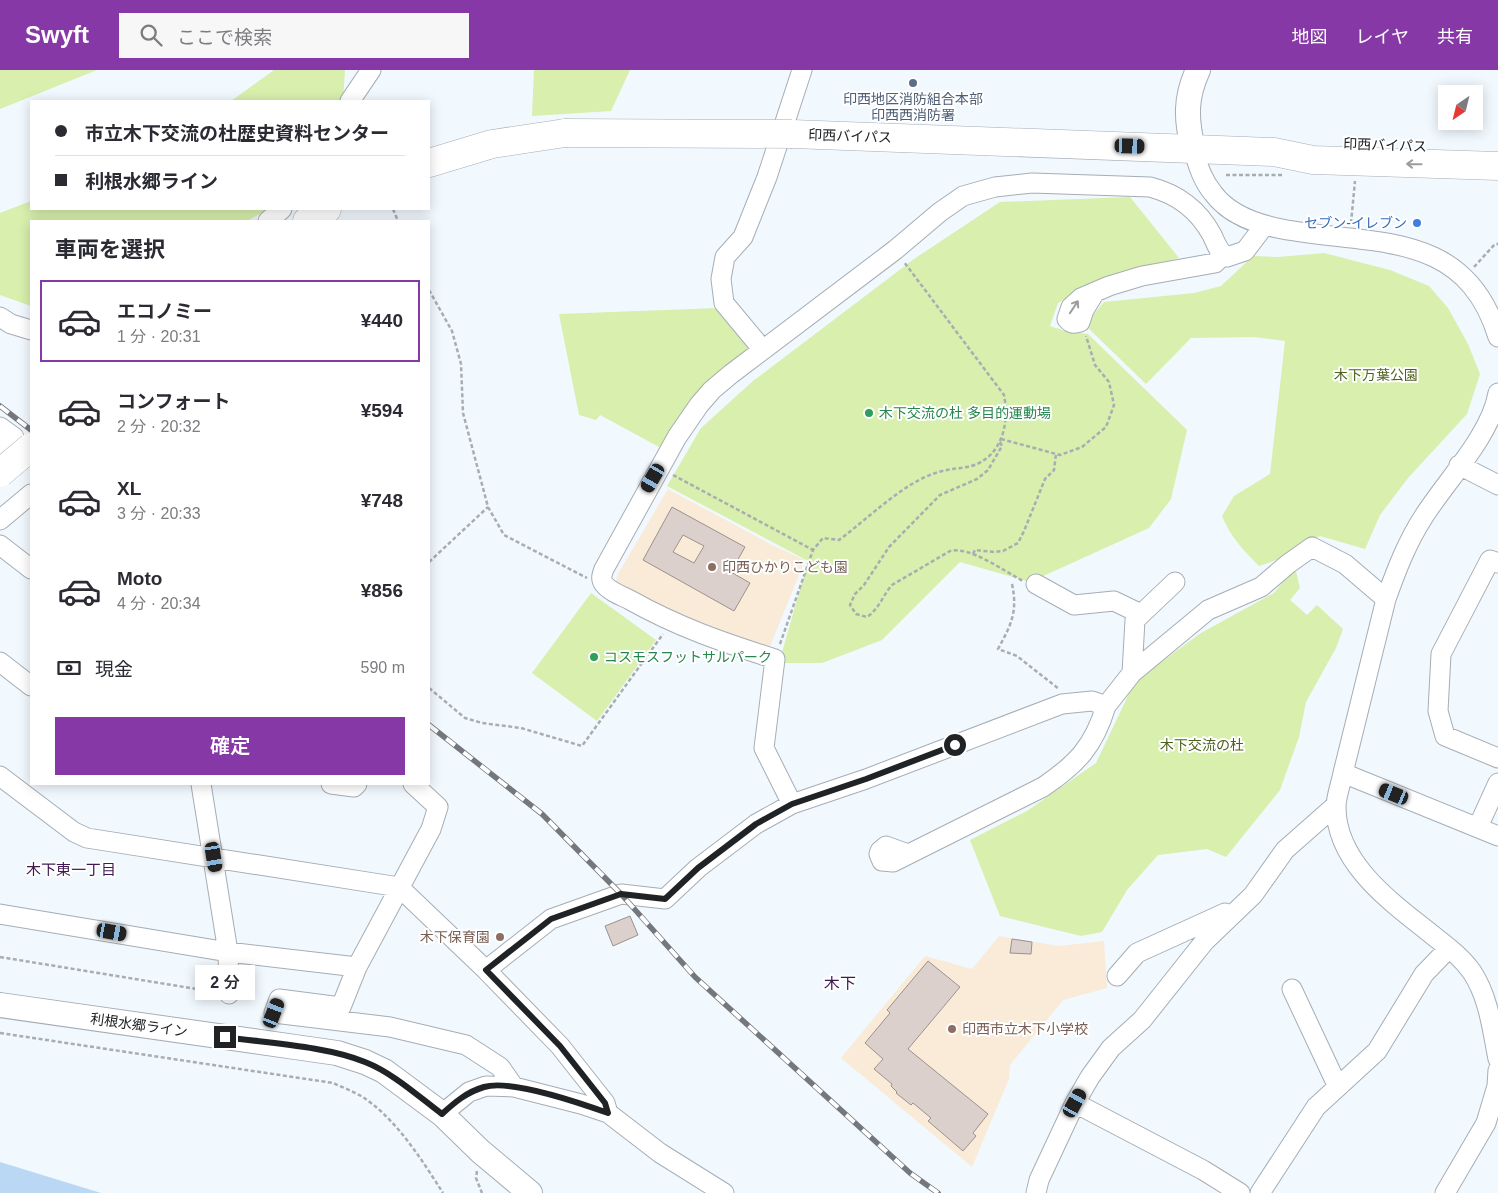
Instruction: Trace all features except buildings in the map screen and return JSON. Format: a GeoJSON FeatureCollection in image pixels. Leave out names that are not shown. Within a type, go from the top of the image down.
{"type":"FeatureCollection","features":[{"type":"Feature","properties":{"kind":"highway","name":"印西バイパス"},"geometry":{"type":"LineString","coordinates":[[430,162],[492,144],[565,133],[792,134],[1193,148],[1274,152],[1322,160],[1498,166]]}},
{"type":"Feature","properties":{"kind":"highway","name":"印西バイパス"},"geometry":{"type":"LineString","coordinates":[[1274,152],[1304,143],[1498,150]]}},
{"type":"Feature","properties":{"kind":"highway"},"geometry":{"type":"LineString","coordinates":[[309,220],[325,210]]}},
{"type":"Feature","properties":{"kind":"highway"},"geometry":{"type":"LineString","coordinates":[[0,473],[11,440]]}},
{"type":"Feature","properties":{"kind":"main road"},"geometry":{"type":"LineString","coordinates":[[1193,148],[1187,124],[1187,110],[1189,96],[1198,70]]}},
{"type":"Feature","properties":{"kind":"main road","name":"利根水郷ライン"},"geometry":{"type":"LineString","coordinates":[[0,1005],[337,1053],[365,1062],[384,1072],[442,1114],[480,1151],[530,1193]]}},
{"type":"Feature","properties":{"kind":"street"},"geometry":{"type":"LineString","coordinates":[[351,100],[371,70]]}},
{"type":"Feature","properties":{"kind":"street"},"geometry":{"type":"LineString","coordinates":[[763,350],[724,303],[720,279],[725,257],[743,237],[767,177],[802,70]]}},
{"type":"Feature","properties":{"kind":"street"},"geometry":{"type":"LineString","coordinates":[[1193,148],[1201,174],[1213,194],[1234,212],[1264,226],[1293,232],[1403,245],[1436,257],[1470,283],[1487,309],[1498,337]]}},
{"type":"Feature","properties":{"kind":"street"},"geometry":{"type":"LineString","coordinates":[[792,804],[764,748],[775,659],[717,641],[676,625],[616,592],[602,582],[604,570],[659,468],[686,422],[699,405],[731,374],[963,196],[994,187],[1032,183],[1132,185],[1168,192],[1181,200],[1202,219],[1223,255],[1227,257],[1245,251],[1264,226]]}},
{"type":"Feature","properties":{"kind":"street"},"geometry":{"type":"LineString","coordinates":[[269,220],[281,210]]}},
{"type":"Feature","properties":{"kind":"street"},"geometry":{"type":"LineString","coordinates":[[1095,292],[1142,276],[1215,263],[1223,255]]}},
{"type":"Feature","properties":{"kind":"street"},"geometry":{"type":"LineString","coordinates":[[0,317],[11,324],[30,330]]}},
{"type":"Feature","properties":{"kind":"street"},"geometry":{"type":"LineString","coordinates":[[1498,393],[1490,418],[1415,531],[1393,578],[1386,599],[1336,805],[1341,836],[1357,866],[1390,900],[1466,964],[1480,987],[1487,1005],[1498,1059]]}},
{"type":"Feature","properties":{"kind":"street"},"geometry":{"type":"LineString","coordinates":[[11,440],[30,450]]}},
{"type":"Feature","properties":{"kind":"street"},"geometry":{"type":"LineString","coordinates":[[1459,465],[1498,485]]}},
{"type":"Feature","properties":{"kind":"street"},"geometry":{"type":"LineString","coordinates":[[0,520],[30,495]]}},
{"type":"Feature","properties":{"kind":"street"},"geometry":{"type":"LineString","coordinates":[[0,545],[30,569]]}},
{"type":"Feature","properties":{"kind":"street"},"geometry":{"type":"LineString","coordinates":[[908,854],[1043,787],[1065,772],[1083,753],[1099,728],[1106,706],[1132,673],[1208,610],[1261,587],[1312,547],[1345,564],[1386,599]]}},
{"type":"Feature","properties":{"kind":"street"},"geometry":{"type":"LineString","coordinates":[[1498,563],[1490,560],[1441,654],[1438,711],[1446,736],[1498,758]]}},
{"type":"Feature","properties":{"kind":"street"},"geometry":{"type":"LineString","coordinates":[[1132,673],[1135,620],[1175,582]]}},
{"type":"Feature","properties":{"kind":"street"},"geometry":{"type":"LineString","coordinates":[[1036,584],[1074,605],[1114,601],[1141,614]]}},
{"type":"Feature","properties":{"kind":"street"},"geometry":{"type":"LineString","coordinates":[[0,662],[30,685]]}},
{"type":"Feature","properties":{"kind":"street"},"geometry":{"type":"LineString","coordinates":[[486,970],[551,919],[621,894],[665,899],[698,868],[756,824],[792,804],[866,779],[1062,704],[1092,701],[1106,706]]}},
{"type":"Feature","properties":{"kind":"street"},"geometry":{"type":"LineString","coordinates":[[1344,773],[1498,836]]}},
{"type":"Feature","properties":{"kind":"street"},"geometry":{"type":"LineString","coordinates":[[0,776],[74,832],[86,838],[399,887],[486,970],[560,1046],[605,1103],[608,1113]]}},
{"type":"Feature","properties":{"kind":"street"},"geometry":{"type":"LineString","coordinates":[[1478,827],[1498,783]]}},
{"type":"Feature","properties":{"kind":"street"},"geometry":{"type":"LineString","coordinates":[[201,785],[228,952],[229,994]]}},
{"type":"Feature","properties":{"kind":"street"},"geometry":{"type":"LineString","coordinates":[[339,785],[354,787],[356,785]]}},
{"type":"Feature","properties":{"kind":"street"},"geometry":{"type":"LineString","coordinates":[[414,785],[438,806],[431,829],[357,967],[341,1007],[280,999],[274,1013],[390,1027],[466,1045],[500,1067],[514,1087]]}},
{"type":"Feature","properties":{"kind":"street"},"geometry":{"type":"LineString","coordinates":[[1036,1193],[1039,1180],[1075,1103],[1090,1077],[1111,1048],[1142,1020],[1204,942],[1253,895],[1285,850],[1336,805]]}},
{"type":"Feature","properties":{"kind":"street"},"geometry":{"type":"LineString","coordinates":[[0,904],[8,915],[228,952],[357,967]]}},
{"type":"Feature","properties":{"kind":"street"},"geometry":{"type":"LineString","coordinates":[[1117,976],[1137,952],[1242,905]]}},
{"type":"Feature","properties":{"kind":"street"},"geometry":{"type":"LineString","coordinates":[[1260,1193],[1316,1107],[1377,1050],[1424,974],[1449,948]]}},
{"type":"Feature","properties":{"kind":"street"},"geometry":{"type":"LineString","coordinates":[[1292,989],[1338,1087]]}},
{"type":"Feature","properties":{"kind":"street"},"geometry":{"type":"LineString","coordinates":[[1445,1193],[1486,1122],[1497,1086],[1498,1070]]}},
{"type":"Feature","properties":{"kind":"street"},"geometry":{"type":"LineString","coordinates":[[442,1114],[469,1092],[486,1086],[514,1087],[581,1104],[608,1113],[660,1153],[724,1193]]}},
{"type":"Feature","properties":{"kind":"street"},"geometry":{"type":"LineString","coordinates":[[1075,1103],[1203,1170],[1240,1193]]}},
{"type":"Feature","properties":{"kind":"path"},"geometry":{"type":"LineString","coordinates":[[1350,227],[1355,176]]}},
{"type":"Feature","properties":{"kind":"path"},"geometry":{"type":"LineString","coordinates":[[1471,270],[1495,244],[1498,244]]}},
{"type":"Feature","properties":{"kind":"path"},"geometry":{"type":"LineString","coordinates":[[775,659],[813,550],[823,538],[839,540],[912,484],[944,470],[978,463],[991,453],[1000,440],[1005,428],[1007,411],[1004,395],[895,250]]}},
{"type":"Feature","properties":{"kind":"path"},"geometry":{"type":"LineString","coordinates":[[430,292],[452,332],[461,364],[463,413],[488,507],[504,535],[585,577],[602,582]]}},
{"type":"Feature","properties":{"kind":"path"},"geometry":{"type":"LineString","coordinates":[[1000,440],[1060,455],[1082,447],[1106,427],[1114,405],[1109,382],[1095,365],[1086,336]]}},
{"type":"Feature","properties":{"kind":"path"},"geometry":{"type":"LineString","coordinates":[[1000,440],[1002,446],[988,470],[977,479],[940,495],[888,547],[875,570],[851,598],[852,610],[856,614],[867,617],[873,613],[892,585],[950,551],[958,549],[973,554],[1026,582],[1036,584]]}},
{"type":"Feature","properties":{"kind":"path"},"geometry":{"type":"LineString","coordinates":[[973,554],[975,550],[1003,551],[1018,542],[1045,479],[1054,470],[1056,454]]}},
{"type":"Feature","properties":{"kind":"path"},"geometry":{"type":"LineString","coordinates":[[659,468],[813,550]]}},
{"type":"Feature","properties":{"kind":"path"},"geometry":{"type":"LineString","coordinates":[[430,561],[488,507]]}},
{"type":"Feature","properties":{"kind":"path"},"geometry":{"type":"LineString","coordinates":[[1012,584],[1016,602],[1013,619],[998,649],[1017,656],[1035,669],[1072,703]]}},
{"type":"Feature","properties":{"kind":"path"},"geometry":{"type":"LineString","coordinates":[[430,689],[465,718],[482,723],[521,728],[582,746],[665,631]]}},
{"type":"Feature","properties":{"kind":"path"},"geometry":{"type":"LineString","coordinates":[[0,957],[229,994]]}},
{"type":"Feature","properties":{"kind":"path"},"geometry":{"type":"LineString","coordinates":[[0,1033],[333,1083],[361,1096],[377,1109],[421,1159],[443,1193]]}},
{"type":"Feature","properties":{"kind":"shaded area","name":"印西ひかりこども園"},"geometry":{"type":"Polygon","coordinates":[[[668,489],[774,546],[805,560],[769,649],[722,636],[617,585],[618,574],[668,489]]]}},
{"type":"Feature","properties":{"kind":"shaded area","name":"印西市立木下小学校"},"geometry":{"type":"Polygon","coordinates":[[[999,936],[1059,946],[1104,941],[1107,988],[1063,1000],[1010,1065],[1009,1079],[972,1167],[841,1058],[925,956],[972,969],[999,936]]]}},
{"type":"Feature","properties":{"kind":"green space"},"geometry":{"type":"Polygon","coordinates":[[[0,70],[97,70],[0,109],[0,70]]]}},
{"type":"Feature","properties":{"kind":"green space"},"geometry":{"type":"Polygon","coordinates":[[[274,70],[345,70],[343,100],[232,100],[274,70]]]}},
{"type":"Feature","properties":{"kind":"green space"},"geometry":{"type":"Polygon","coordinates":[[[534,70],[630,70],[611,111],[532,116],[534,70]]]}},
{"type":"Feature","properties":{"kind":"green space"},"geometry":{"type":"Polygon","coordinates":[[[1130,197],[1179,258],[1097,281],[1058,303],[1050,326],[1065,331],[1088,334],[1187,430],[1171,499],[1149,528],[1030,582],[960,562],[882,640],[822,663],[779,663],[808,561],[667,486],[701,428],[753,381],[914,259],[1000,202],[1130,197]]]}},
{"type":"Feature","properties":{"kind":"green space"},"geometry":{"type":"Polygon","coordinates":[[[30,201],[30,210],[267,210],[249,220],[30,220],[30,306],[0,295],[0,213],[30,201]]]}},
{"type":"Feature","properties":{"kind":"green space","name":"木下万葉公園"},"geometry":{"type":"Polygon","coordinates":[[[1324,253],[1390,270],[1429,286],[1448,308],[1468,344],[1480,374],[1467,414],[1408,478],[1380,515],[1365,549],[1320,536],[1279,559],[1259,566],[1229,530],[1222,516],[1234,496],[1270,474],[1285,341],[1254,337],[1191,338],[1146,384],[1085,325],[1104,302],[1194,293],[1221,286],[1253,256],[1278,257],[1324,253]]]}},
{"type":"Feature","properties":{"kind":"green space"},"geometry":{"type":"Polygon","coordinates":[[[718,308],[753,350],[661,448],[600,415],[596,420],[579,415],[559,314],[718,308]]]}},
{"type":"Feature","properties":{"kind":"green space","name":"木下交流の杜"},"geometry":{"type":"Polygon","coordinates":[[[1295,567],[1300,588],[1290,600],[1307,615],[1317,605],[1343,629],[1336,648],[1306,702],[1299,737],[1280,790],[1226,857],[1207,849],[1158,855],[1127,890],[1102,932],[1081,936],[1000,916],[970,840],[1027,811],[1096,763],[1135,681],[1201,633],[1274,593],[1295,567]]]}},
{"type":"Feature","properties":{"kind":"green space","name":"コスモスフットサルパーク"},"geometry":{"type":"Polygon","coordinates":[[[591,593],[656,640],[597,721],[532,673],[591,593]]]}},
{"type":"Feature","properties":{"kind":"water"},"geometry":{"type":"Polygon","coordinates":[[[0,1162],[101,1193],[0,1193],[0,1162]]]}},
{"type":"Feature","properties":{"kind":"railway"},"geometry":{"type":"LineString","coordinates":[[0,406],[30,429]]}},
{"type":"Feature","properties":{"kind":"railway"},"geometry":{"type":"LineString","coordinates":[[430,726],[542,814],[621,894],[695,977],[910,1173],[938,1193]]}},
{"type":"Feature","properties":{"kind":"place","name":"印西地区消防組合本部 印西西消防署"},"geometry":{"type":"Point","coordinates":[913,83]}},
{"type":"Feature","properties":{"kind":"place","name":"セブン-イレブン"},"geometry":{"type":"Point","coordinates":[1417,223]}},
{"type":"Feature","properties":{"kind":"place","name":"木下交流の杜 多目的運動場"},"geometry":{"type":"Point","coordinates":[869,413]}},
{"type":"Feature","properties":{"kind":"place","name":"印西ひかりこども園"},"geometry":{"type":"Point","coordinates":[712,567]}},
{"type":"Feature","properties":{"kind":"place","name":"コスモスフットサルパーク"},"geometry":{"type":"Point","coordinates":[594,657]}},
{"type":"Feature","properties":{"kind":"place","name":"木下保育園"},"geometry":{"type":"Point","coordinates":[500,937]}},
{"type":"Feature","properties":{"kind":"place","name":"印西市立木下小学校"},"geometry":{"type":"Point","coordinates":[952,1029]}},
{"type":"Feature","properties":{"kind":"district","name":"木下東一丁目"},"geometry":{"type":"Point","coordinates":[71,869]}},
{"type":"Feature","properties":{"kind":"district","name":"木下"},"geometry":{"type":"Point","coordinates":[840,983]}},
{"type":"Feature","properties":{"kind":"route"},"geometry":{"type":"LineString","coordinates":[[225,1037],[337,1053],[365,1062],[384,1072],[442,1114],[469,1092],[486,1086],[514,1087],[608,1113],[605,1103],[560,1046],[486,970],[551,919],[621,894],[665,899],[698,868],[756,824],[792,804],[866,779],[955,745]]}}]}
